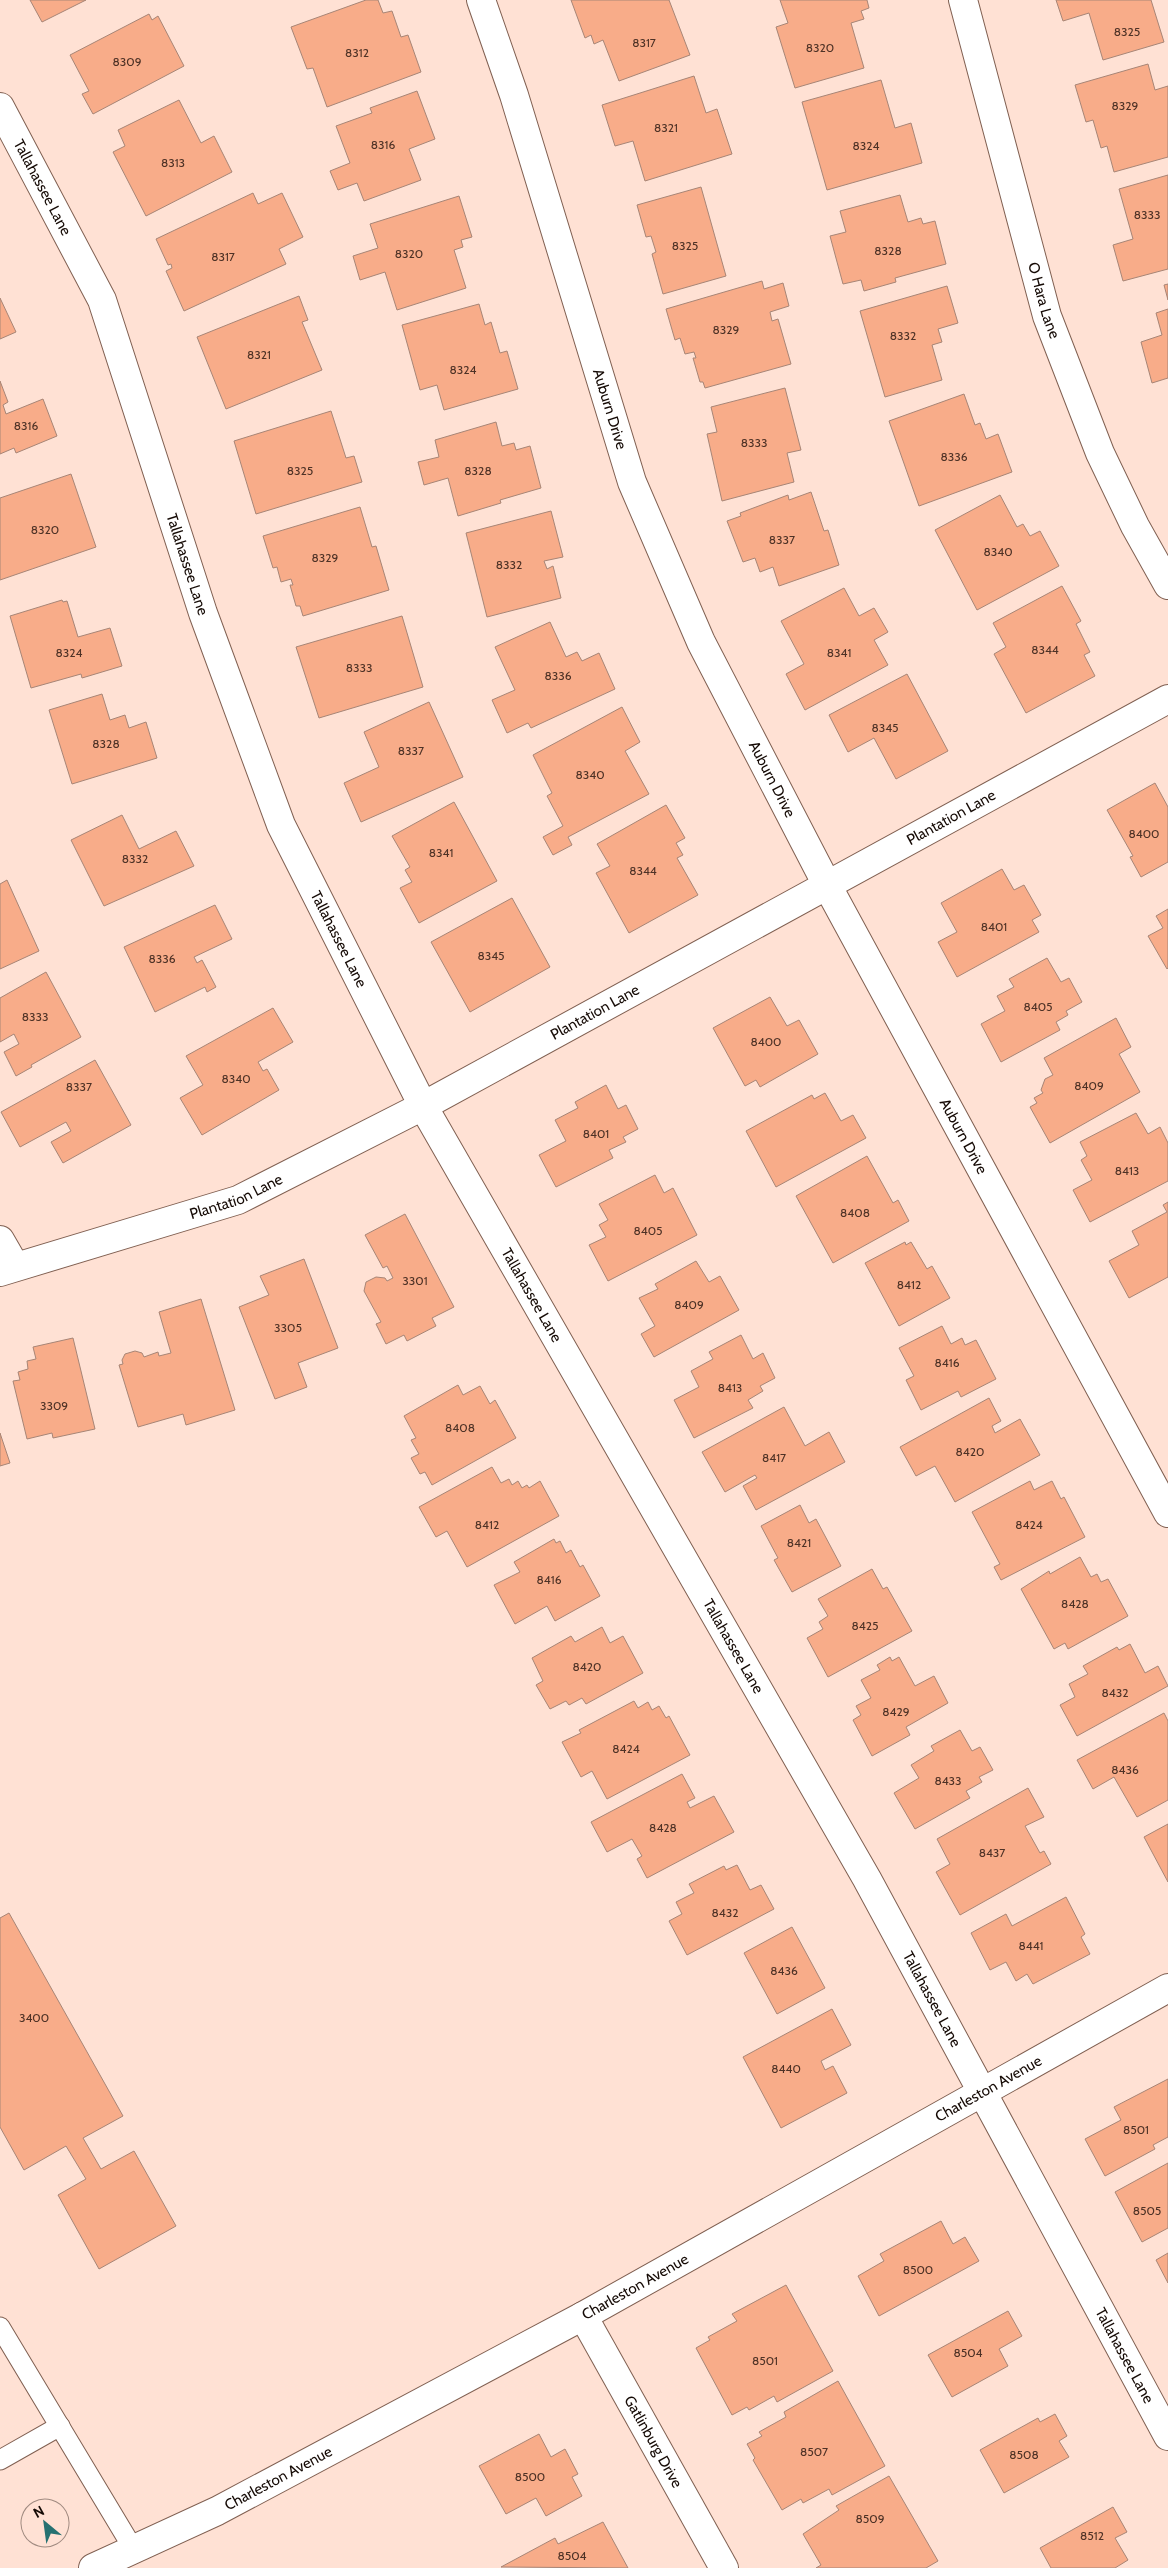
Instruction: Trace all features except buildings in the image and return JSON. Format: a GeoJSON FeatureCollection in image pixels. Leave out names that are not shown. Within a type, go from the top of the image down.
{"type":"FeatureCollection","features":[{"type":"Feature","properties":{"kind":"street","name":"Auburn Drive"},"geometry":{"type":"LineString","coordinates":[[481,0],[514,95],[632,482],[701,642],[827,885],[1168,1513]]}},
{"type":"Feature","properties":{"kind":"street","name":"O Hara Lane"},"geometry":{"type":"LineString","coordinates":[[963,0],[1047,316],[1100,453],[1135,526],[1168,585]]}},
{"type":"Feature","properties":{"kind":"street","name":"Tallahassee Lane"},"geometry":{"type":"LineString","coordinates":[[0,107],[102,300],[203,613],[281,825],[423,1106],[867,1879],[1168,2436]]}},
{"type":"Feature","properties":{"kind":"street","name":"Plantation Lane"},"geometry":{"type":"LineString","coordinates":[[7,1269],[238,1200],[423,1106],[1168,699]]}},
{"type":"Feature","properties":{"kind":"street"},"geometry":{"type":"LineString","coordinates":[[0,1240],[7,1269]]}},
{"type":"Feature","properties":{"kind":"street","name":"Charleston Avenue"},"geometry":{"type":"LineString","coordinates":[[93,2568],[233,2503],[583,2316],[1168,1988]]}},
{"type":"Feature","properties":{"kind":"street","name":"Gatlinburg Drive"},"geometry":{"type":"LineString","coordinates":[[583,2316],[724,2568]]}},
{"type":"Feature","properties":{"kind":"lane"},"geometry":{"type":"LineString","coordinates":[[0,2327],[134,2550]]}},
{"type":"Feature","properties":{"kind":"lane"},"geometry":{"type":"LineString","coordinates":[[0,2460],[60,2426]]}}]}
